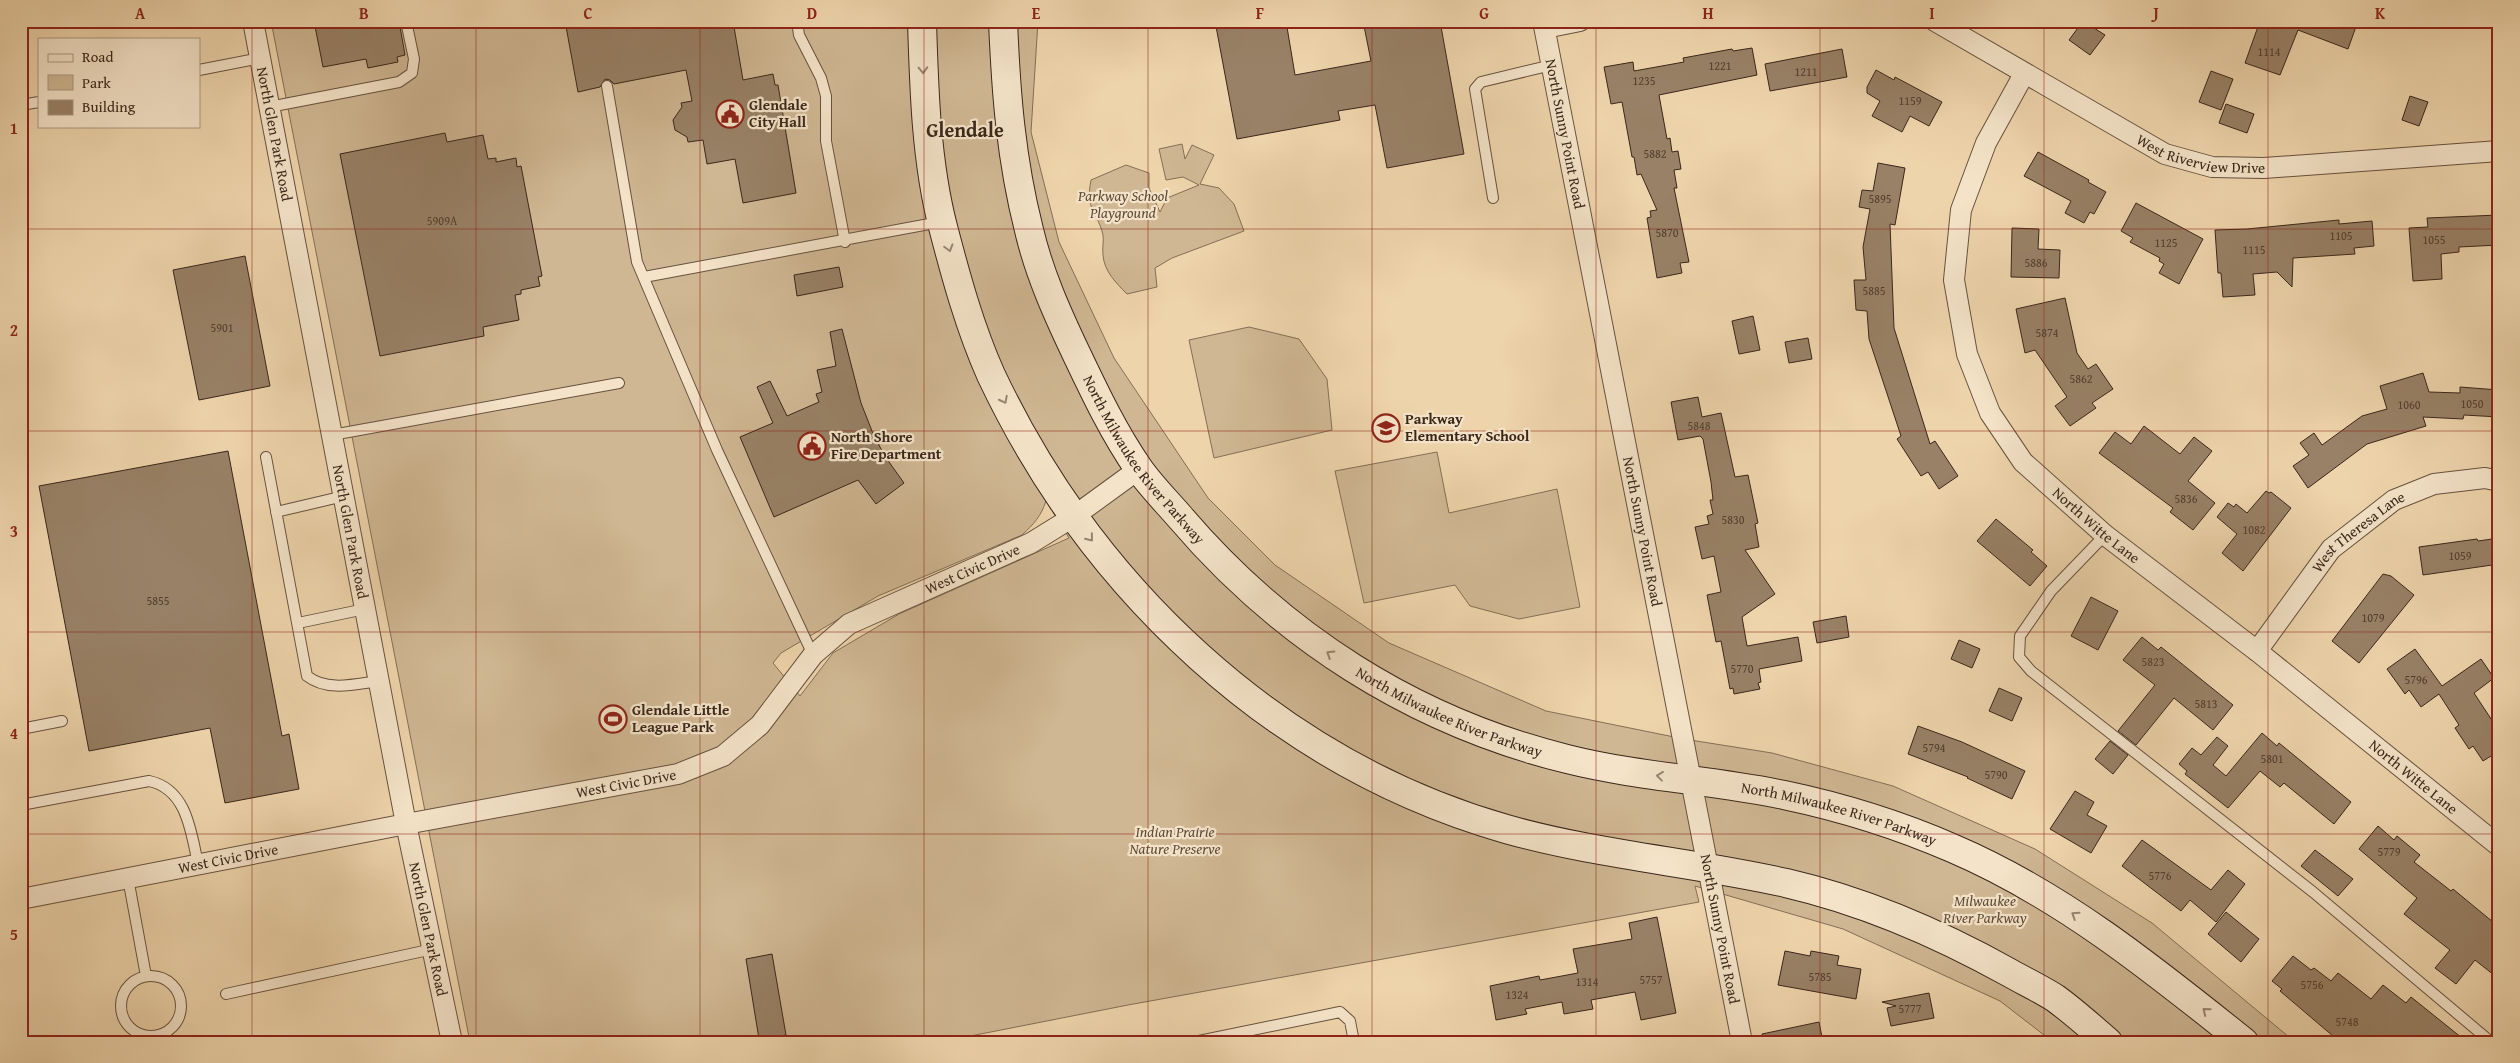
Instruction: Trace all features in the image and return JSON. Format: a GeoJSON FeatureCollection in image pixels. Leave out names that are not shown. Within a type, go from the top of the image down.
{"type":"FeatureCollection","features":[{"type":"Feature","properties":{"kind":"street","name":"North Glen Park Road"},"geometry":{"type":"LineString","coordinates":[[253,21],[406,824],[452,1042]]}},
{"type":"Feature","properties":{"kind":"street"},"geometry":{"type":"LineString","coordinates":[[922,21],[924,81],[930,149],[942,222],[970,318],[990,372],[1022,435],[1072,517],[1146,608],[1206,664],[1271,716],[1331,754],[1384,781],[1503,828],[1566,844],[1790,884],[1869,908],[1960,945],[2053,997],[2108,1042]]}},
{"type":"Feature","properties":{"kind":"street","name":"North Milwaukee River Parkway"},"geometry":{"type":"LineString","coordinates":[[1003,21],[1006,101],[1015,169],[1029,233],[1045,285],[1096,396],[1139,469],[1215,558],[1259,600],[1324,650],[1388,689],[1444,717],[1506,741],[1567,759],[1805,800],[1871,818],[1953,848],[2026,884],[2080,919],[2159,973],[2244,1042]]}},
{"type":"Feature","properties":{"kind":"street"},"geometry":{"type":"LineString","coordinates":[[1544,25],[1580,21]]}},
{"type":"Feature","properties":{"kind":"street","name":"West Riverview Drive"},"geometry":{"type":"LineString","coordinates":[[1934,21],[2165,154],[2212,166],[2264,168],[2499,151]]}},
{"type":"Feature","properties":{"kind":"street","name":"North Sunny Point Road"},"geometry":{"type":"LineString","coordinates":[[1544,25],[1742,1042]]}},
{"type":"Feature","properties":{"kind":"street","name":"North Witte Lane"},"geometry":{"type":"LineString","coordinates":[[2024,74],[1986,143],[1961,210],[1954,280],[1967,354],[1990,413],[2023,462],[2105,535],[2257,651],[2499,846]]}},
{"type":"Feature","properties":{"kind":"street","name":"West Civic Drive"},"geometry":{"type":"LineString","coordinates":[[21,899],[406,824],[678,774],[723,756],[760,725],[813,655],[848,624],[1031,543],[1072,517],[1139,469]]}},
{"type":"Feature","properties":{"kind":"street","name":"West Theresa Lane"},"geometry":{"type":"LineString","coordinates":[[2257,651],[2331,548],[2394,500],[2434,484],[2485,478],[2499,481]]}},
{"type":"Feature","properties":{"kind":"lane"},"geometry":{"type":"LineString","coordinates":[[269,107],[399,82],[412,73],[414,59],[406,21]]}},
{"type":"Feature","properties":{"kind":"lane"},"geometry":{"type":"LineString","coordinates":[[797,21],[799,35],[821,78],[826,96],[826,140],[845,242]]}},
{"type":"Feature","properties":{"kind":"lane"},"geometry":{"type":"LineString","coordinates":[[200,70],[260,58]]}},
{"type":"Feature","properties":{"kind":"lane"},"geometry":{"type":"LineString","coordinates":[[1493,198],[1475,89],[1481,82],[1552,65]]}},
{"type":"Feature","properties":{"kind":"lane"},"geometry":{"type":"LineString","coordinates":[[607,86],[637,262],[717,450],[813,655]]}},
{"type":"Feature","properties":{"kind":"lane"},"geometry":{"type":"LineString","coordinates":[[21,105],[38,102]]}},
{"type":"Feature","properties":{"kind":"lane"},"geometry":{"type":"LineString","coordinates":[[644,278],[845,242],[942,222]]}},
{"type":"Feature","properties":{"kind":"lane"},"geometry":{"type":"LineString","coordinates":[[332,435],[619,383]]}},
{"type":"Feature","properties":{"kind":"lane"},"geometry":{"type":"LineString","coordinates":[[266,457],[308,676],[318,684],[330,686],[379,681]]}},
{"type":"Feature","properties":{"kind":"lane"},"geometry":{"type":"LineString","coordinates":[[276,512],[344,496]]}},
{"type":"Feature","properties":{"kind":"lane"},"geometry":{"type":"LineString","coordinates":[[2105,535],[2051,591],[2020,636],[2019,657],[2031,671],[2313,892],[2491,1042]]}},
{"type":"Feature","properties":{"kind":"lane"},"geometry":{"type":"LineString","coordinates":[[298,623],[365,609]]}},
{"type":"Feature","properties":{"kind":"lane"},"geometry":{"type":"LineString","coordinates":[[21,729],[62,721]]}},
{"type":"Feature","properties":{"kind":"lane"},"geometry":{"type":"LineString","coordinates":[[21,805],[149,781],[162,784],[178,797],[189,824],[198,864]]}},
{"type":"Feature","properties":{"kind":"lane"},"geometry":{"type":"LineString","coordinates":[[128,878],[146,976]]}},
{"type":"Feature","properties":{"kind":"lane"},"geometry":{"type":"LineString","coordinates":[[226,994],[433,950]]}},
{"type":"Feature","properties":{"kind":"lane"},"geometry":{"type":"LineString","coordinates":[[146,976],[165,980],[173,986],[180,1003],[176,1022],[169,1029],[150,1036],[132,1029],[122,1012],[121,1003],[129,985],[146,976]]}},
{"type":"Feature","properties":{"kind":"lane"},"geometry":{"type":"LineString","coordinates":[[1194,1042],[1340,1012],[1350,1020],[1354,1042]]}},
{"type":"Feature","properties":{"kind":"green space"},"geometry":{"type":"Polygon","coordinates":[[[271,21],[1038,21],[1031,132],[1059,242],[1114,358],[1208,498],[1275,565],[1389,643],[1546,711],[1684,739],[1772,753],[1893,786],[2035,849],[2152,923],[2295,1042],[2053,1042],[2000,1001],[1843,929],[1695,886],[1699,902],[1128,1005],[940,1042],[470,1042],[271,21]],[[1046,501],[1037,520],[1022,535],[878,596],[781,653],[773,663],[800,696],[833,653],[899,614],[1069,538],[1046,501]]]}},
{"type":"Feature","properties":{"kind":"green space","name":"Parkway School Playground"},"geometry":{"type":"Polygon","coordinates":[[[1182,144],[1185,159],[1192,145],[1214,155],[1200,184],[1219,188],[1234,204],[1244,231],[1172,258],[1155,268],[1157,287],[1127,294],[1111,276],[1104,261],[1103,235],[1090,198],[1091,180],[1126,165],[1149,173],[1149,188],[1160,212],[1167,198],[1199,185],[1183,177],[1166,180],[1159,149],[1182,144]]]}},
{"type":"Feature","properties":{"kind":"green space"},"geometry":{"type":"Polygon","coordinates":[[[1249,327],[1299,339],[1327,379],[1332,430],[1214,458],[1189,340],[1249,327]]]}},
{"type":"Feature","properties":{"kind":"green space"},"geometry":{"type":"Polygon","coordinates":[[[1437,452],[1449,513],[1557,489],[1580,607],[1519,619],[1470,606],[1455,585],[1364,603],[1335,471],[1437,452]]]}},
{"type":"Feature","properties":{"kind":"building"},"geometry":{"type":"Polygon","coordinates":[[[314,21],[399,21],[405,55],[397,57],[398,62],[368,68],[366,59],[323,67],[314,21]]]}},
{"type":"Feature","properties":{"kind":"building","name":"Glendale City Hall"},"geometry":{"type":"Polygon","coordinates":[[[565,21],[733,21],[743,80],[773,74],[775,85],[778,85],[796,193],[743,203],[735,159],[707,164],[703,140],[688,142],[687,137],[675,130],[673,120],[682,107],[681,103],[692,101],[686,70],[614,84],[610,80],[605,79],[600,87],[578,92],[565,21]]]}},
{"type":"Feature","properties":{"kind":"building"},"geometry":{"type":"Polygon","coordinates":[[[1215,21],[1286,21],[1295,75],[1371,61],[1363,21],[1440,21],[1464,154],[1387,168],[1375,105],[1338,111],[1340,120],[1237,139],[1215,21]]]}},
{"type":"Feature","properties":{"kind":"building"},"geometry":{"type":"Polygon","coordinates":[[[2083,21],[2105,35],[2090,55],[2069,40],[2083,21]]]}},
{"type":"Feature","properties":{"kind":"building"},"geometry":{"type":"Polygon","coordinates":[[[2260,21],[2358,21],[2348,49],[2298,30],[2280,75],[2245,63],[2260,21]]]}},
{"type":"Feature","properties":{"kind":"building"},"geometry":{"type":"Polygon","coordinates":[[[1752,48],[1757,75],[1659,95],[1667,139],[1670,138],[1672,152],[1678,151],[1681,169],[1674,170],[1677,188],[1674,188],[1689,262],[1680,263],[1682,273],[1657,278],[1647,218],[1651,217],[1650,211],[1657,210],[1641,174],[1637,175],[1622,102],[1611,104],[1604,67],[1633,62],[1634,71],[1684,62],[1683,58],[1732,49],[1733,51],[1752,48]]]}},
{"type":"Feature","properties":{"kind":"building"},"geometry":{"type":"Polygon","coordinates":[[[1842,49],[1847,77],[1770,91],[1765,64],[1842,49]]]}},
{"type":"Feature","properties":{"kind":"building"},"geometry":{"type":"Polygon","coordinates":[[[1876,70],[1894,80],[1895,77],[1942,102],[1929,126],[1910,116],[1902,132],[1872,116],[1880,101],[1867,93],[1867,87],[1876,70]]]}},
{"type":"Feature","properties":{"kind":"building"},"geometry":{"type":"Polygon","coordinates":[[[2211,71],[2233,79],[2221,110],[2199,102],[2211,71]]]}},
{"type":"Feature","properties":{"kind":"building"},"geometry":{"type":"Polygon","coordinates":[[[2410,96],[2428,102],[2419,126],[2402,120],[2410,96]]]}},
{"type":"Feature","properties":{"kind":"building"},"geometry":{"type":"Polygon","coordinates":[[[2226,104],[2254,114],[2247,133],[2219,123],[2226,104]]]}},
{"type":"Feature","properties":{"kind":"building"},"geometry":{"type":"Polygon","coordinates":[[[445,133],[447,142],[483,135],[488,159],[496,158],[496,162],[516,158],[517,167],[521,166],[542,276],[538,277],[540,286],[521,290],[521,294],[515,295],[519,320],[483,327],[484,336],[380,356],[340,154],[445,133]]]}},
{"type":"Feature","properties":{"kind":"building"},"geometry":{"type":"Polygon","coordinates":[[[2038,152],[2089,180],[2088,182],[2106,192],[2094,214],[2090,212],[2084,223],[2065,213],[2071,201],[2024,176],[2038,152]]]}},
{"type":"Feature","properties":{"kind":"building"},"geometry":{"type":"Polygon","coordinates":[[[1878,163],[1905,168],[1895,225],[1890,224],[1894,328],[1930,444],[1935,441],[1958,476],[1939,489],[1928,472],[1921,476],[1897,439],[1901,436],[1869,339],[1867,311],[1856,310],[1854,280],[1866,280],[1863,247],[1870,209],[1859,207],[1862,190],[1873,191],[1878,163]]]}},
{"type":"Feature","properties":{"kind":"building"},"geometry":{"type":"Polygon","coordinates":[[[2136,203],[2203,239],[2179,284],[2159,273],[2164,264],[2159,261],[2160,258],[2130,242],[2133,238],[2121,231],[2136,203]]]}},
{"type":"Feature","properties":{"kind":"building"},"geometry":{"type":"Polygon","coordinates":[[[2499,215],[2499,245],[2459,247],[2459,252],[2441,254],[2442,279],[2413,281],[2409,228],[2428,227],[2427,218],[2499,215]]]}},
{"type":"Feature","properties":{"kind":"building"},"geometry":{"type":"Polygon","coordinates":[[[2339,220],[2339,224],[2372,221],[2374,246],[2354,248],[2355,254],[2293,258],[2292,287],[2277,272],[2253,274],[2255,295],[2223,297],[2221,273],[2218,273],[2215,230],[2247,229],[2339,220]]]}},
{"type":"Feature","properties":{"kind":"building"},"geometry":{"type":"Polygon","coordinates":[[[2012,228],[2039,229],[2038,249],[2060,250],[2059,278],[2011,277],[2012,228]]]}},
{"type":"Feature","properties":{"kind":"building"},"geometry":{"type":"Polygon","coordinates":[[[245,256],[270,386],[199,400],[173,270],[245,256]]]}},
{"type":"Feature","properties":{"kind":"building"},"geometry":{"type":"Polygon","coordinates":[[[839,267],[843,287],[797,296],[794,275],[839,267]]]}},
{"type":"Feature","properties":{"kind":"building"},"geometry":{"type":"Polygon","coordinates":[[[2065,298],[2077,353],[2088,369],[2096,364],[2113,389],[2092,403],[2096,408],[2070,426],[2055,406],[2067,397],[2035,350],[2025,353],[2016,309],[2065,298]]]}},
{"type":"Feature","properties":{"kind":"building"},"geometry":{"type":"Polygon","coordinates":[[[1753,316],[1760,350],[1739,354],[1732,321],[1753,316]]]}},
{"type":"Feature","properties":{"kind":"building","name":"North Shore Fire Department"},"geometry":{"type":"Polygon","coordinates":[[[842,329],[861,403],[872,431],[884,455],[904,483],[876,504],[858,480],[774,517],[740,437],[773,423],[757,387],[770,381],[787,416],[819,402],[816,394],[822,392],[817,370],[836,366],[830,332],[842,329]]]}},
{"type":"Feature","properties":{"kind":"building"},"geometry":{"type":"Polygon","coordinates":[[[1808,338],[1812,359],[1789,363],[1785,342],[1808,338]]]}},
{"type":"Feature","properties":{"kind":"building"},"geometry":{"type":"Polygon","coordinates":[[[2423,373],[2429,392],[2460,393],[2460,387],[2499,390],[2499,417],[2464,415],[2463,419],[2423,417],[2426,426],[2367,444],[2308,488],[2293,466],[2309,455],[2300,443],[2314,433],[2322,445],[2362,416],[2387,409],[2380,386],[2423,373]]]}},
{"type":"Feature","properties":{"kind":"building"},"geometry":{"type":"Polygon","coordinates":[[[1698,397],[1702,417],[1721,413],[1735,477],[1748,475],[1758,523],[1755,524],[1759,547],[1745,550],[1775,594],[1742,617],[1747,646],[1798,637],[1802,661],[1759,669],[1761,682],[1758,683],[1760,689],[1734,694],[1733,688],[1730,689],[1721,641],[1716,642],[1707,595],[1721,592],[1714,556],[1702,559],[1695,527],[1709,524],[1707,516],[1713,514],[1710,500],[1713,500],[1711,482],[1703,439],[1700,436],[1678,440],[1671,402],[1698,397]]]}},
{"type":"Feature","properties":{"kind":"building"},"geometry":{"type":"Polygon","coordinates":[[[2144,426],[2180,454],[2194,437],[2212,451],[2188,481],[2215,503],[2193,530],[2170,512],[2173,508],[2099,453],[2115,432],[2131,444],[2144,426]]]}},
{"type":"Feature","properties":{"kind":"building"},"geometry":{"type":"Polygon","coordinates":[[[228,451],[282,736],[289,734],[299,789],[225,803],[210,728],[89,751],[39,486],[228,451]]]}},
{"type":"Feature","properties":{"kind":"building"},"geometry":{"type":"Polygon","coordinates":[[[2266,491],[2271,492],[2291,508],[2243,571],[2222,553],[2237,534],[2217,517],[2228,503],[2234,507],[2236,504],[2247,513],[2266,491]]]}},
{"type":"Feature","properties":{"kind":"building"},"geometry":{"type":"Polygon","coordinates":[[[1996,519],[2033,550],[2031,552],[2047,566],[2030,586],[1977,541],[1996,519]]]}},
{"type":"Feature","properties":{"kind":"building"},"geometry":{"type":"Polygon","coordinates":[[[2499,538],[2499,564],[2423,575],[2419,547],[2499,538]]]}},
{"type":"Feature","properties":{"kind":"building"},"geometry":{"type":"Polygon","coordinates":[[[2383,574],[2391,576],[2414,595],[2359,663],[2332,641],[2383,574]]]}},
{"type":"Feature","properties":{"kind":"building"},"geometry":{"type":"Polygon","coordinates":[[[2091,597],[2118,611],[2098,650],[2071,636],[2091,597]]]}},
{"type":"Feature","properties":{"kind":"building"},"geometry":{"type":"Polygon","coordinates":[[[1846,616],[1849,637],[1817,643],[1813,622],[1846,616]]]}},
{"type":"Feature","properties":{"kind":"building"},"geometry":{"type":"Polygon","coordinates":[[[2142,637],[2158,650],[2161,647],[2233,705],[2213,730],[2174,698],[2136,745],[2118,731],[2155,685],[2123,660],[2142,637]]]}},
{"type":"Feature","properties":{"kind":"building"},"geometry":{"type":"Polygon","coordinates":[[[1959,640],[1980,649],[1972,668],[1951,659],[1959,640]]]}},
{"type":"Feature","properties":{"kind":"building"},"geometry":{"type":"Polygon","coordinates":[[[2415,649],[2442,686],[2481,659],[2494,678],[2474,693],[2499,731],[2499,751],[2483,761],[2473,746],[2469,749],[2455,728],[2459,725],[2439,694],[2421,707],[2409,690],[2405,694],[2387,669],[2415,649]]]}},
{"type":"Feature","properties":{"kind":"building"},"geometry":{"type":"Polygon","coordinates":[[[1999,688],[2022,698],[2012,721],[1989,711],[1999,688]]]}},
{"type":"Feature","properties":{"kind":"building"},"geometry":{"type":"Polygon","coordinates":[[[1918,726],[1962,742],[2025,771],[2012,799],[1968,777],[1908,754],[1918,726]]]}},
{"type":"Feature","properties":{"kind":"building"},"geometry":{"type":"Polygon","coordinates":[[[2262,733],[2277,746],[2279,743],[2351,802],[2334,824],[2284,783],[2280,787],[2260,771],[2228,808],[2185,774],[2187,771],[2179,764],[2192,748],[2201,755],[2217,737],[2228,746],[2213,765],[2226,776],[2262,733]]]}},
{"type":"Feature","properties":{"kind":"building"},"geometry":{"type":"Polygon","coordinates":[[[2110,741],[2128,755],[2113,774],[2095,759],[2110,741]]]}},
{"type":"Feature","properties":{"kind":"building"},"geometry":{"type":"Polygon","coordinates":[[[2075,791],[2094,802],[2087,815],[2107,826],[2091,853],[2050,829],[2075,791]]]}},
{"type":"Feature","properties":{"kind":"building"},"geometry":{"type":"Polygon","coordinates":[[[2378,826],[2394,840],[2397,836],[2420,855],[2414,862],[2451,891],[2453,889],[2499,927],[2499,979],[2475,960],[2456,984],[2435,968],[2450,950],[2404,914],[2417,898],[2359,849],[2378,826]]]}},
{"type":"Feature","properties":{"kind":"building"},"geometry":{"type":"Polygon","coordinates":[[[2142,840],[2211,890],[2228,870],[2245,884],[2216,922],[2190,900],[2181,911],[2122,866],[2142,840]]]}},
{"type":"Feature","properties":{"kind":"building"},"geometry":{"type":"Polygon","coordinates":[[[2315,850],[2353,879],[2338,896],[2301,866],[2315,850]]]}},
{"type":"Feature","properties":{"kind":"building"},"geometry":{"type":"Polygon","coordinates":[[[2226,912],[2259,939],[2241,962],[2208,934],[2226,912]]]}},
{"type":"Feature","properties":{"kind":"building"},"geometry":{"type":"Polygon","coordinates":[[[1657,917],[1676,1013],[1641,1020],[1635,992],[1591,1000],[1593,1009],[1564,1014],[1562,1002],[1525,1009],[1527,1014],[1496,1020],[1490,986],[1539,976],[1540,980],[1578,973],[1573,949],[1632,939],[1629,923],[1657,917]]]}},
{"type":"Feature","properties":{"kind":"building"},"geometry":{"type":"Polygon","coordinates":[[[1785,951],[1810,956],[1811,951],[1839,956],[1837,965],[1861,969],[1856,999],[1778,985],[1785,951]]]}},
{"type":"Feature","properties":{"kind":"building"},"geometry":{"type":"Polygon","coordinates":[[[772,954],[786,1035],[759,1039],[746,959],[772,954]]]}},
{"type":"Feature","properties":{"kind":"building"},"geometry":{"type":"Polygon","coordinates":[[[2293,956],[2311,970],[2314,968],[2331,981],[2338,973],[2371,999],[2383,985],[2406,1003],[2411,997],[2467,1042],[2340,1042],[2280,991],[2282,989],[2272,981],[2293,956]]]}},
{"type":"Feature","properties":{"kind":"building"},"geometry":{"type":"Polygon","coordinates":[[[1929,993],[1934,1018],[1891,1026],[1887,1008],[1896,1006],[1882,1002],[1929,993]]]}},
{"type":"Feature","properties":{"kind":"building"},"geometry":{"type":"Polygon","coordinates":[[[1819,1022],[1823,1042],[1763,1042],[1762,1034],[1819,1022]]]}},
{"type":"Feature","properties":{"kind":"place","name":"Glendale City Hall"},"geometry":{"type":"Point","coordinates":[730,114]}},
{"type":"Feature","properties":{"kind":"place","name":"Parkway Elementary School"},"geometry":{"type":"Point","coordinates":[1386,428]}},
{"type":"Feature","properties":{"kind":"place","name":"North Shore Fire Department"},"geometry":{"type":"Point","coordinates":[812,446]}},
{"type":"Feature","properties":{"kind":"place","name":"Glendale Little League Park"},"geometry":{"type":"Point","coordinates":[613,719]}},
{"type":"Feature","properties":{"kind":"district","name":"Glendale"},"geometry":{"type":"Point","coordinates":[965,130]}},
{"type":"Feature","properties":{"kind":"park label","name":"Indian Prairie Nature Preserve"},"geometry":{"type":"Point","coordinates":[1175,840]}},
{"type":"Feature","properties":{"kind":"park label","name":"Milwaukee River Parkway"},"geometry":{"type":"Point","coordinates":[1985,910]}}]}
